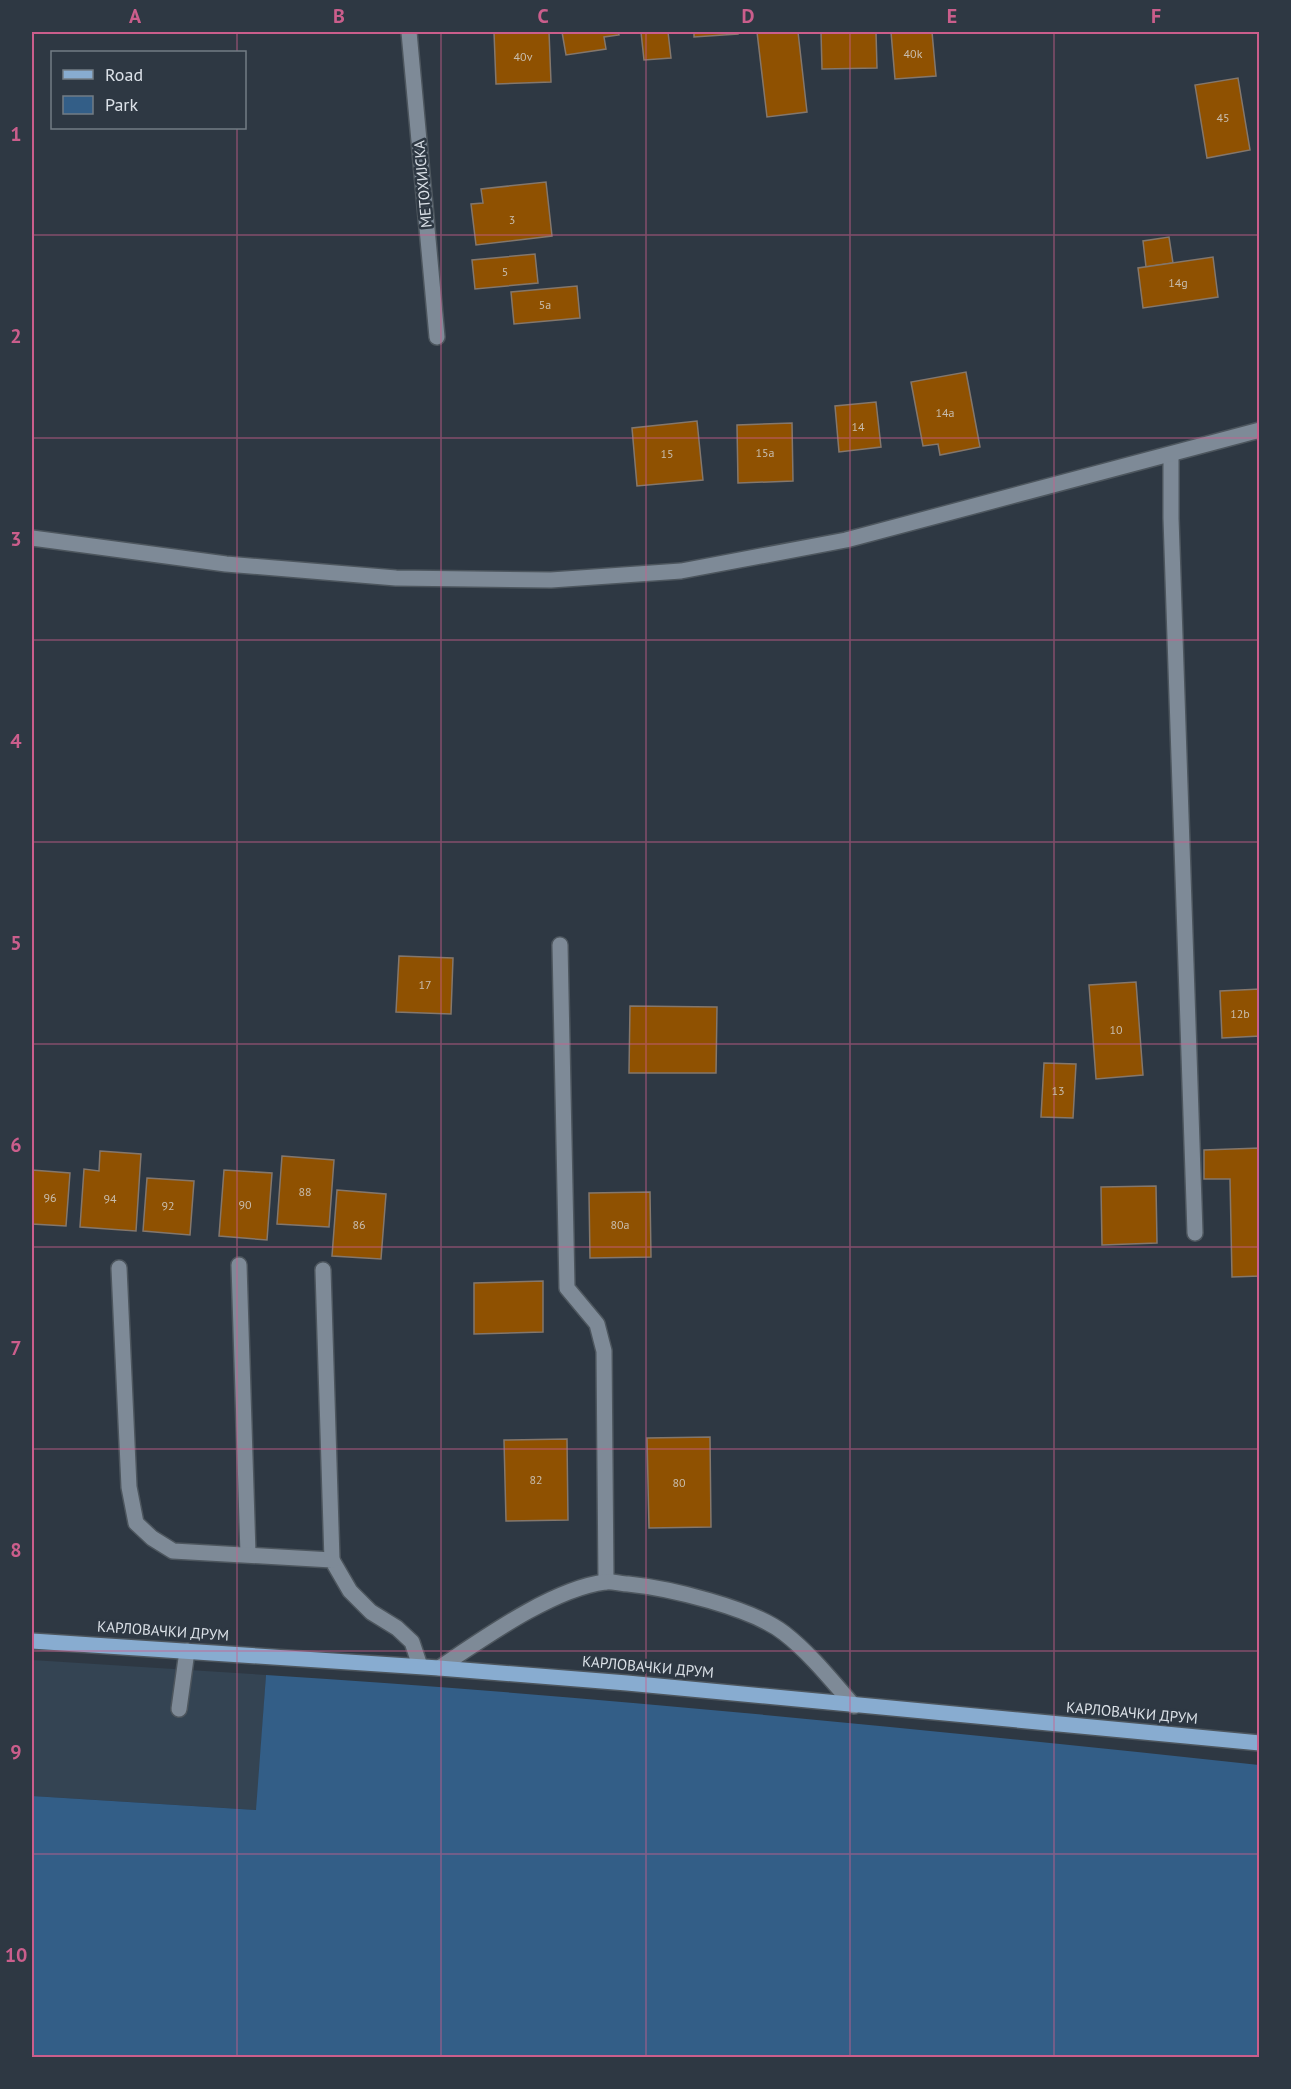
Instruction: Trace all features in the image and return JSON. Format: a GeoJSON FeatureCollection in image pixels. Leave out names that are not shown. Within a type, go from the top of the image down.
{"type":"FeatureCollection","features":[{"type":"Feature","properties":{"kind":"main road","name":"КАРЛОВАЧКИ ДРУМ"},"geometry":{"type":"LineString","coordinates":[[32,1641],[420,1666],[627,1683],[1260,1743]]}},
{"type":"Feature","properties":{"kind":"street","name":"МЕТОХИЈСКА"},"geometry":{"type":"LineString","coordinates":[[409,32],[437,337]]}},
{"type":"Feature","properties":{"kind":"street"},"geometry":{"type":"LineString","coordinates":[[32,538],[226,564],[396,578],[550,580],[681,572],[846,540],[1260,430]]}},
{"type":"Feature","properties":{"kind":"street"},"geometry":{"type":"LineString","coordinates":[[1171,455],[1171,530],[1195,1233]]}},
{"type":"Feature","properties":{"kind":"street"},"geometry":{"type":"LineString","coordinates":[[560,945],[567,1288],[597,1324],[604,1351],[606,1582]]}},
{"type":"Feature","properties":{"kind":"street"},"geometry":{"type":"LineString","coordinates":[[239,1265],[248,1554]]}},
{"type":"Feature","properties":{"kind":"street"},"geometry":{"type":"LineString","coordinates":[[119,1268],[129,1487],[136,1522],[152,1538],[173,1551],[332,1560]]}},
{"type":"Feature","properties":{"kind":"street"},"geometry":{"type":"LineString","coordinates":[[323,1270],[332,1560],[350,1591],[371,1612],[397,1628],[411,1642],[420,1666]]}},
{"type":"Feature","properties":{"kind":"street"},"geometry":{"type":"LineString","coordinates":[[440,1668],[530,1611],[572,1592],[606,1582],[657,1587],[708,1601],[762,1621],[782,1632],[809,1655],[854,1706]]}},
{"type":"Feature","properties":{"kind":"street"},"geometry":{"type":"LineString","coordinates":[[179,1709],[187,1651]]}},
{"type":"Feature","properties":{"kind":"shaded area"},"geometry":{"type":"Polygon","coordinates":[[[32,1660],[266,1675],[257,1810],[32,1796],[32,1660]]]}},
{"type":"Feature","properties":{"kind":"green space"},"geometry":{"type":"Polygon","coordinates":[[[266,1675],[639,1703],[1259,1765],[1259,2057],[32,2057],[32,1796],[256,1810],[266,1675]]]}},
{"type":"Feature","properties":{"kind":"building"},"geometry":{"type":"Polygon","coordinates":[[[494,32],[549,32],[551,82],[496,84],[494,32]]]}},
{"type":"Feature","properties":{"kind":"building"},"geometry":{"type":"Polygon","coordinates":[[[562,32],[618,32],[619,35],[604,37],[606,49],[566,55],[562,32]]]}},
{"type":"Feature","properties":{"kind":"building"},"geometry":{"type":"Polygon","coordinates":[[[641,32],[668,32],[671,58],[644,60],[641,32]]]}},
{"type":"Feature","properties":{"kind":"building"},"geometry":{"type":"Polygon","coordinates":[[[694,32],[738,32],[738,34],[694,37],[694,32]]]}},
{"type":"Feature","properties":{"kind":"building"},"geometry":{"type":"Polygon","coordinates":[[[757,32],[798,32],[807,112],[767,117],[757,32]]]}},
{"type":"Feature","properties":{"kind":"building"},"geometry":{"type":"Polygon","coordinates":[[[821,32],[876,32],[877,68],[822,69],[821,32]]]}},
{"type":"Feature","properties":{"kind":"building"},"geometry":{"type":"Polygon","coordinates":[[[891,32],[932,32],[936,76],[895,79],[891,32]]]}},
{"type":"Feature","properties":{"kind":"building"},"geometry":{"type":"Polygon","coordinates":[[[1238,78],[1250,150],[1207,158],[1195,85],[1238,78]]]}},
{"type":"Feature","properties":{"kind":"building"},"geometry":{"type":"Polygon","coordinates":[[[546,182],[552,236],[476,245],[471,204],[483,203],[481,189],[546,182]]]}},
{"type":"Feature","properties":{"kind":"building"},"geometry":{"type":"Polygon","coordinates":[[[1169,237],[1173,263],[1146,267],[1143,241],[1169,237]]]}},
{"type":"Feature","properties":{"kind":"building"},"geometry":{"type":"Polygon","coordinates":[[[535,254],[538,283],[475,289],[472,260],[535,254]]]}},
{"type":"Feature","properties":{"kind":"building"},"geometry":{"type":"Polygon","coordinates":[[[1213,257],[1218,297],[1143,308],[1138,268],[1213,257]]]}},
{"type":"Feature","properties":{"kind":"building"},"geometry":{"type":"Polygon","coordinates":[[[577,286],[580,318],[514,324],[511,292],[577,286]]]}},
{"type":"Feature","properties":{"kind":"building"},"geometry":{"type":"Polygon","coordinates":[[[966,372],[980,447],[940,455],[938,444],[923,446],[911,382],[966,372]]]}},
{"type":"Feature","properties":{"kind":"building"},"geometry":{"type":"Polygon","coordinates":[[[876,402],[881,447],[839,452],[835,406],[876,402]]]}},
{"type":"Feature","properties":{"kind":"building"},"geometry":{"type":"Polygon","coordinates":[[[697,421],[703,480],[637,486],[632,428],[697,421]]]}},
{"type":"Feature","properties":{"kind":"building"},"geometry":{"type":"Polygon","coordinates":[[[792,423],[793,481],[738,483],[737,425],[792,423]]]}},
{"type":"Feature","properties":{"kind":"building"},"geometry":{"type":"Polygon","coordinates":[[[1258,744],[1260,744],[1260,807],[1258,744]]]}},
{"type":"Feature","properties":{"kind":"building"},"geometry":{"type":"Polygon","coordinates":[[[399,956],[453,958],[451,1014],[396,1012],[399,956]]]}},
{"type":"Feature","properties":{"kind":"building"},"geometry":{"type":"Polygon","coordinates":[[[1136,982],[1143,1075],[1096,1079],[1089,985],[1136,982]]]}},
{"type":"Feature","properties":{"kind":"building"},"geometry":{"type":"Polygon","coordinates":[[[1260,989],[1260,1036],[1222,1038],[1220,991],[1260,989]]]}},
{"type":"Feature","properties":{"kind":"building"},"geometry":{"type":"Polygon","coordinates":[[[630,1006],[717,1007],[716,1073],[629,1073],[630,1006]]]}},
{"type":"Feature","properties":{"kind":"building"},"geometry":{"type":"Polygon","coordinates":[[[1044,1063],[1076,1064],[1073,1118],[1041,1117],[1044,1063]]]}},
{"type":"Feature","properties":{"kind":"building"},"geometry":{"type":"Polygon","coordinates":[[[1260,1148],[1260,1276],[1232,1277],[1230,1179],[1204,1179],[1204,1150],[1260,1148]]]}},
{"type":"Feature","properties":{"kind":"building"},"geometry":{"type":"Polygon","coordinates":[[[100,1151],[141,1154],[136,1231],[80,1227],[84,1169],[99,1171],[100,1151]]]}},
{"type":"Feature","properties":{"kind":"building"},"geometry":{"type":"Polygon","coordinates":[[[282,1156],[334,1160],[329,1227],[277,1224],[282,1156]]]}},
{"type":"Feature","properties":{"kind":"building"},"geometry":{"type":"Polygon","coordinates":[[[32,1170],[70,1173],[66,1226],[32,1224],[32,1170]]]}},
{"type":"Feature","properties":{"kind":"building"},"geometry":{"type":"Polygon","coordinates":[[[224,1170],[272,1173],[267,1240],[219,1236],[224,1170]]]}},
{"type":"Feature","properties":{"kind":"building"},"geometry":{"type":"Polygon","coordinates":[[[147,1178],[194,1181],[190,1235],[143,1231],[147,1178]]]}},
{"type":"Feature","properties":{"kind":"building"},"geometry":{"type":"Polygon","coordinates":[[[1156,1186],[1157,1243],[1102,1245],[1101,1187],[1156,1186]]]}},
{"type":"Feature","properties":{"kind":"building"},"geometry":{"type":"Polygon","coordinates":[[[337,1190],[386,1194],[381,1259],[332,1256],[337,1190]]]}},
{"type":"Feature","properties":{"kind":"building"},"geometry":{"type":"Polygon","coordinates":[[[650,1192],[651,1257],[590,1258],[589,1193],[650,1192]]]}},
{"type":"Feature","properties":{"kind":"building"},"geometry":{"type":"Polygon","coordinates":[[[543,1281],[543,1332],[474,1334],[474,1283],[543,1281]]]}},
{"type":"Feature","properties":{"kind":"building"},"geometry":{"type":"Polygon","coordinates":[[[710,1437],[711,1527],[649,1528],[647,1438],[710,1437]]]}},
{"type":"Feature","properties":{"kind":"building"},"geometry":{"type":"Polygon","coordinates":[[[567,1439],[568,1520],[506,1521],[504,1440],[567,1439]]]}}]}
